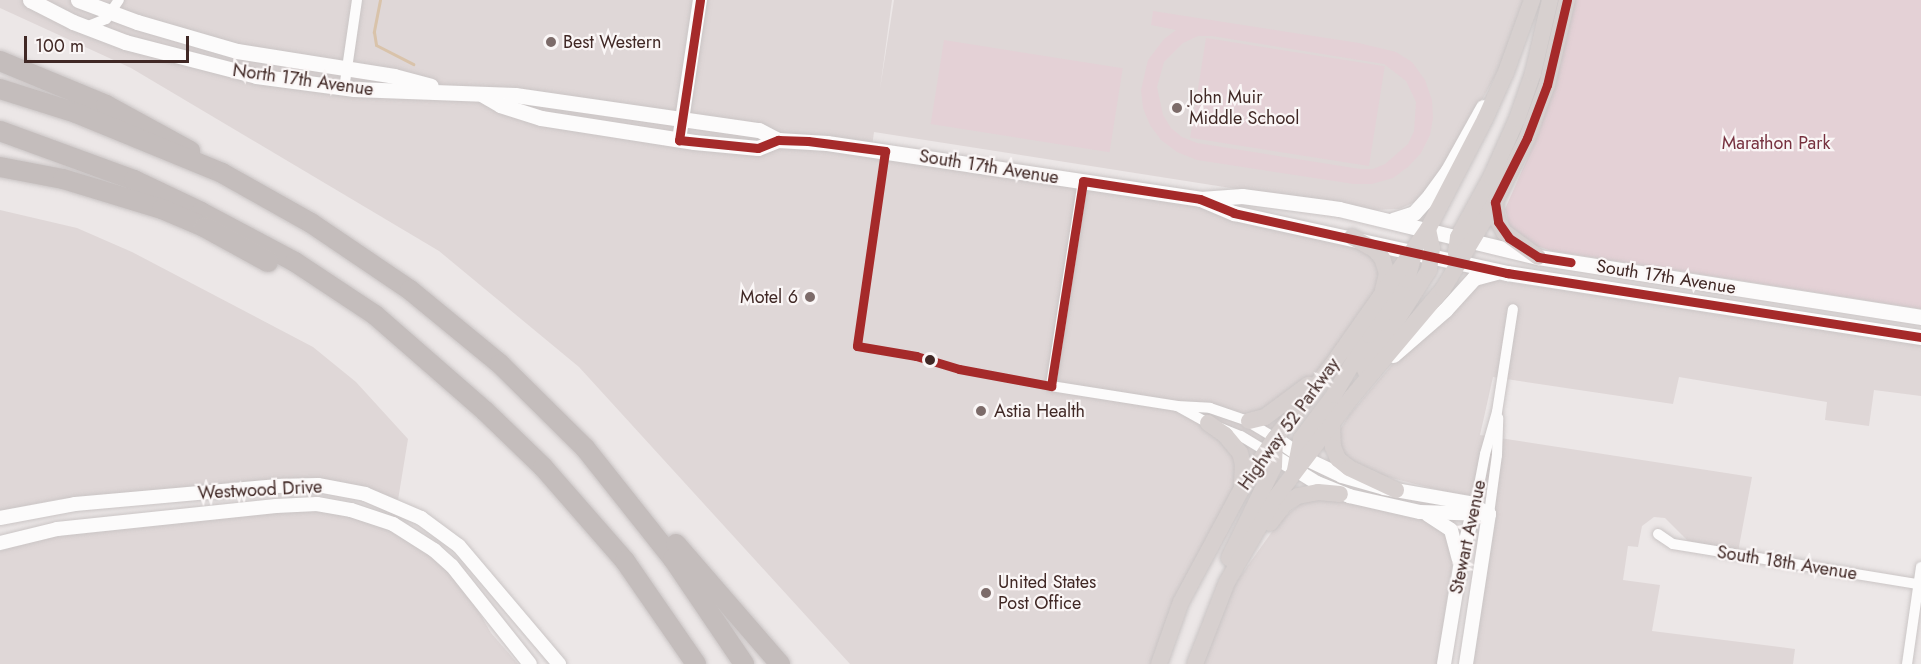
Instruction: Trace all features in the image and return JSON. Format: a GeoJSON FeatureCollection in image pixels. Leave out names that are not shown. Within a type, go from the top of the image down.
{"type":"FeatureCollection","features":[{"type":"Feature","properties":{"kind":"highway"},"geometry":{"type":"LineString","coordinates":[[0,61],[126,114],[179,143],[211,168]]}},
{"type":"Feature","properties":{"kind":"highway"},"geometry":{"type":"LineString","coordinates":[[0,89],[76,113],[211,168],[311,223],[410,290],[500,364],[585,448],[622,480],[780,664]]}},
{"type":"Feature","properties":{"kind":"highway"},"geometry":{"type":"LineString","coordinates":[[0,131],[134,180],[250,236],[352,300],[422,355],[514,438],[571,498],[635,574],[696,664]]}},
{"type":"Feature","properties":{"kind":"highway"},"geometry":{"type":"LineString","coordinates":[[0,167],[63,178],[116,193],[204,227],[283,270],[422,355]]}},
{"type":"Feature","properties":{"kind":"highway"},"geometry":{"type":"LineString","coordinates":[[585,448],[674,559],[744,664]]}},
{"type":"Feature","properties":{"kind":"highway"},"geometry":{"type":"LineString","coordinates":[[571,498],[640,595],[680,664]]}},
{"type":"Feature","properties":{"kind":"main road","name":"North 17th Avenue"},"geometry":{"type":"LineString","coordinates":[[30,0],[85,27],[125,42],[212,67],[277,80],[344,89],[446,90],[483,95],[515,94],[681,121]]}},
{"type":"Feature","properties":{"kind":"main road","name":"North 17th Avenue"},"geometry":{"type":"LineString","coordinates":[[78,0],[115,7],[237,51],[399,77],[446,90]]}},
{"type":"Feature","properties":{"kind":"main road"},"geometry":{"type":"LineString","coordinates":[[1352,398],[1378,348],[1428,273],[1432,256],[1428,229],[1464,163],[1506,72],[1532,0]]}},
{"type":"Feature","properties":{"kind":"main road"},"geometry":{"type":"LineString","coordinates":[[1465,239],[1517,119],[1533,73],[1550,0]]}},
{"type":"Feature","properties":{"kind":"main road"},"geometry":{"type":"LineString","coordinates":[[1465,239],[1495,202],[1527,138],[1547,85],[1567,0]]}},
{"type":"Feature","properties":{"kind":"main road"},"geometry":{"type":"LineString","coordinates":[[1390,220],[1414,213],[1437,186],[1506,72]]}},
{"type":"Feature","properties":{"kind":"main road","name":"North 17th Avenue"},"geometry":{"type":"LineString","coordinates":[[483,95],[500,105],[541,118],[679,140]]}},
{"type":"Feature","properties":{"kind":"main road","name":"South 17th Avenue"},"geometry":{"type":"LineString","coordinates":[[681,121],[759,130],[778,140],[853,146],[1200,199],[1242,196],[1339,209],[1538,257],[1921,317]]}},
{"type":"Feature","properties":{"kind":"main road","name":"South 17th Avenue"},"geometry":{"type":"LineString","coordinates":[[679,140],[762,148],[778,140]]}},
{"type":"Feature","properties":{"kind":"main road","name":"South 17th Avenue"},"geometry":{"type":"LineString","coordinates":[[1200,199],[1234,213],[1352,237],[1507,273],[1921,338]]}},
{"type":"Feature","properties":{"kind":"main road"},"geometry":{"type":"LineString","coordinates":[[1495,202],[1497,219],[1503,232],[1538,257]]}},
{"type":"Feature","properties":{"kind":"main road","name":"Highway 52 Parkway"},"geometry":{"type":"LineString","coordinates":[[1160,664],[1182,602],[1242,488],[1428,229]]}},
{"type":"Feature","properties":{"kind":"main road"},"geometry":{"type":"LineString","coordinates":[[1352,237],[1375,250],[1382,258],[1387,273],[1382,295]]}},
{"type":"Feature","properties":{"kind":"main road","name":"Highway 52 Parkway"},"geometry":{"type":"LineString","coordinates":[[1195,664],[1219,600],[1232,574],[1298,460],[1332,424],[1440,294],[1460,262],[1465,239]]}},
{"type":"Feature","properties":{"kind":"main road"},"geometry":{"type":"LineString","coordinates":[[1298,460],[1301,439],[1334,395],[1369,335],[1407,280],[1413,266],[1412,251]]}},
{"type":"Feature","properties":{"kind":"main road"},"geometry":{"type":"LineString","coordinates":[[1377,368],[1438,316],[1474,278],[1488,273],[1507,273]]}},
{"type":"Feature","properties":{"kind":"main road"},"geometry":{"type":"LineString","coordinates":[[1249,421],[1260,419],[1274,411],[1332,365]]}},
{"type":"Feature","properties":{"kind":"main road"},"geometry":{"type":"LineString","coordinates":[[1208,423],[1225,435],[1240,453],[1243,464],[1242,488]]}},
{"type":"Feature","properties":{"kind":"main road"},"geometry":{"type":"LineString","coordinates":[[1332,424],[1333,447],[1341,462],[1396,490]]}},
{"type":"Feature","properties":{"kind":"main road"},"geometry":{"type":"LineString","coordinates":[[1219,600],[1232,551],[1272,449]]}},
{"type":"Feature","properties":{"kind":"main road"},"geometry":{"type":"LineString","coordinates":[[1232,574],[1289,502],[1310,493],[1340,494]]}},
{"type":"Feature","properties":{"kind":"street"},"geometry":{"type":"LineString","coordinates":[[344,89],[357,0]]}},
{"type":"Feature","properties":{"kind":"street"},"geometry":{"type":"LineString","coordinates":[[679,140],[700,0]]}},
{"type":"Feature","properties":{"kind":"street"},"geometry":{"type":"LineString","coordinates":[[85,27],[102,21],[115,7]]}},
{"type":"Feature","properties":{"kind":"street"},"geometry":{"type":"LineString","coordinates":[[1083,181],[1052,386],[1177,406],[1210,408],[1249,421],[1272,449],[1298,460],[1340,494],[1420,512],[1438,519],[1451,530],[1457,546],[1460,567]]}},
{"type":"Feature","properties":{"kind":"street","name":"Stewart Avenue"},"geometry":{"type":"LineString","coordinates":[[1444,664],[1460,567],[1485,453],[1497,412],[1514,309]]}},
{"type":"Feature","properties":{"kind":"street"},"geometry":{"type":"LineString","coordinates":[[1177,406],[1208,423],[1342,477],[1488,514]]}},
{"type":"Feature","properties":{"kind":"street","name":"Stewart Avenue"},"geometry":{"type":"LineString","coordinates":[[1466,664],[1497,455],[1497,412]]}},
{"type":"Feature","properties":{"kind":"street","name":"Westwood Drive"},"geometry":{"type":"LineString","coordinates":[[0,518],[75,504],[275,486],[318,485],[365,494],[421,518],[459,546],[482,570],[559,664]]}},
{"type":"Feature","properties":{"kind":"street","name":"Westwood Drive"},"geometry":{"type":"LineString","coordinates":[[0,543],[49,530],[276,506],[316,504],[351,510],[393,524],[434,550],[452,566],[530,664]]}},
{"type":"Feature","properties":{"kind":"street"},"geometry":{"type":"LineString","coordinates":[[1420,512],[1474,511]]}},
{"type":"Feature","properties":{"kind":"street","name":"South 18th Avenue"},"geometry":{"type":"LineString","coordinates":[[1658,534],[1673,544],[1918,584]]}},
{"type":"Feature","properties":{"kind":"street"},"geometry":{"type":"LineString","coordinates":[[1906,664],[1921,567]]}},
{"type":"Feature","properties":{"kind":"shaded area"},"geometry":{"type":"Polygon","coordinates":[[[0,0],[892,0],[880,89],[894,0],[1524,0],[1500,67],[1443,171],[1415,202],[1399,209],[1371,210],[874,132],[872,147],[1083,181],[1412,251],[1242,488],[1159,664],[850,664],[579,367],[439,251],[131,68],[0,8],[0,0]]]}},
{"type":"Feature","properties":{"kind":"shaded area"},"geometry":{"type":"Polygon","coordinates":[[[0,210],[77,228],[132,252],[313,347],[356,382],[408,439],[398,500],[372,491],[183,489],[59,499],[0,511],[0,210]]]}},
{"type":"Feature","properties":{"kind":"shaded area"},"geometry":{"type":"Polygon","coordinates":[[[1489,279],[1921,345],[1921,396],[1874,390],[1869,426],[1825,420],[1827,402],[1679,377],[1673,404],[1493,377],[1480,435],[1752,477],[1738,552],[1688,541],[1665,518],[1654,517],[1642,526],[1638,547],[1628,546],[1623,580],[1660,585],[1652,631],[1795,649],[1793,664],[1472,664],[1496,499],[1447,492],[1364,471],[1346,459],[1340,448],[1338,433],[1349,415],[1396,360],[1476,283],[1489,279]]]}},
{"type":"Feature","properties":{"kind":"shaded area"},"geometry":{"type":"Polygon","coordinates":[[[1327,497],[1422,519],[1444,529],[1454,554],[1437,664],[1203,664],[1234,585],[1279,522],[1303,501],[1327,497]]]}},
{"type":"Feature","properties":{"kind":"shaded area"},"geometry":{"type":"Polygon","coordinates":[[[312,511],[353,516],[385,527],[420,547],[448,572],[472,600],[491,633],[518,664],[0,664],[0,551],[37,539],[279,512],[312,511]]]}},
{"type":"Feature","properties":{"kind":"green space","name":"Marathon Park"},"geometry":{"type":"Polygon","coordinates":[[[1575,0],[1921,0],[1921,309],[1552,251],[1530,244],[1510,229],[1505,209],[1539,132],[1560,65],[1575,0]]]}},
{"type":"Feature","properties":{"kind":"green space"},"geometry":{"type":"Polygon","coordinates":[[[1153,11],[1359,43],[1396,52],[1412,62],[1425,80],[1432,100],[1433,118],[1430,135],[1421,153],[1408,167],[1393,178],[1372,184],[1354,184],[1197,160],[1177,152],[1161,140],[1150,125],[1143,108],[1141,90],[1148,60],[1164,39],[1176,30],[1151,25],[1153,11]],[[1198,36],[1183,43],[1164,62],[1157,87],[1163,115],[1171,128],[1182,137],[1197,143],[1360,169],[1373,169],[1385,164],[1408,144],[1414,131],[1416,102],[1406,81],[1384,64],[1212,36],[1198,36]]]}},
{"type":"Feature","properties":{"kind":"green space"},"geometry":{"type":"Polygon","coordinates":[[[1206,38],[1385,66],[1369,166],[1190,138],[1206,38]]]}},
{"type":"Feature","properties":{"kind":"green space"},"geometry":{"type":"Polygon","coordinates":[[[944,40],[1123,68],[1109,152],[931,124],[944,40]]]}},
{"type":"Feature","properties":{"kind":"waterway"},"geometry":{"type":"LineString","coordinates":[[380,0],[374,32],[376,45],[413,64]]}},
{"type":"Feature","properties":{"kind":"transit line"},"geometry":{"type":"LineString","coordinates":[[700,0],[679,140],[758,148],[778,140],[808,141],[885,151],[857,346],[916,356],[959,369],[1051,386],[1083,181],[1200,199],[1234,213],[1507,273],[1921,337]]}},
{"type":"Feature","properties":{"kind":"transit line"},"geometry":{"type":"LineString","coordinates":[[1567,0],[1547,85],[1527,138],[1495,202],[1498,222],[1509,238],[1538,257],[1571,262]]}},
{"type":"Feature","properties":{"kind":"place","name":"Best Western"},"geometry":{"type":"Point","coordinates":[551,42]}},
{"type":"Feature","properties":{"kind":"place","name":"John Muir Middle School"},"geometry":{"type":"Point","coordinates":[1177,108]}},
{"type":"Feature","properties":{"kind":"place","name":"Motel 6"},"geometry":{"type":"Point","coordinates":[810,297]}},
{"type":"Feature","properties":{"kind":"place","name":"Astia Health"},"geometry":{"type":"Point","coordinates":[981,411]}},
{"type":"Feature","properties":{"kind":"place","name":"United States Post Office"},"geometry":{"type":"Point","coordinates":[986,593]}}]}
